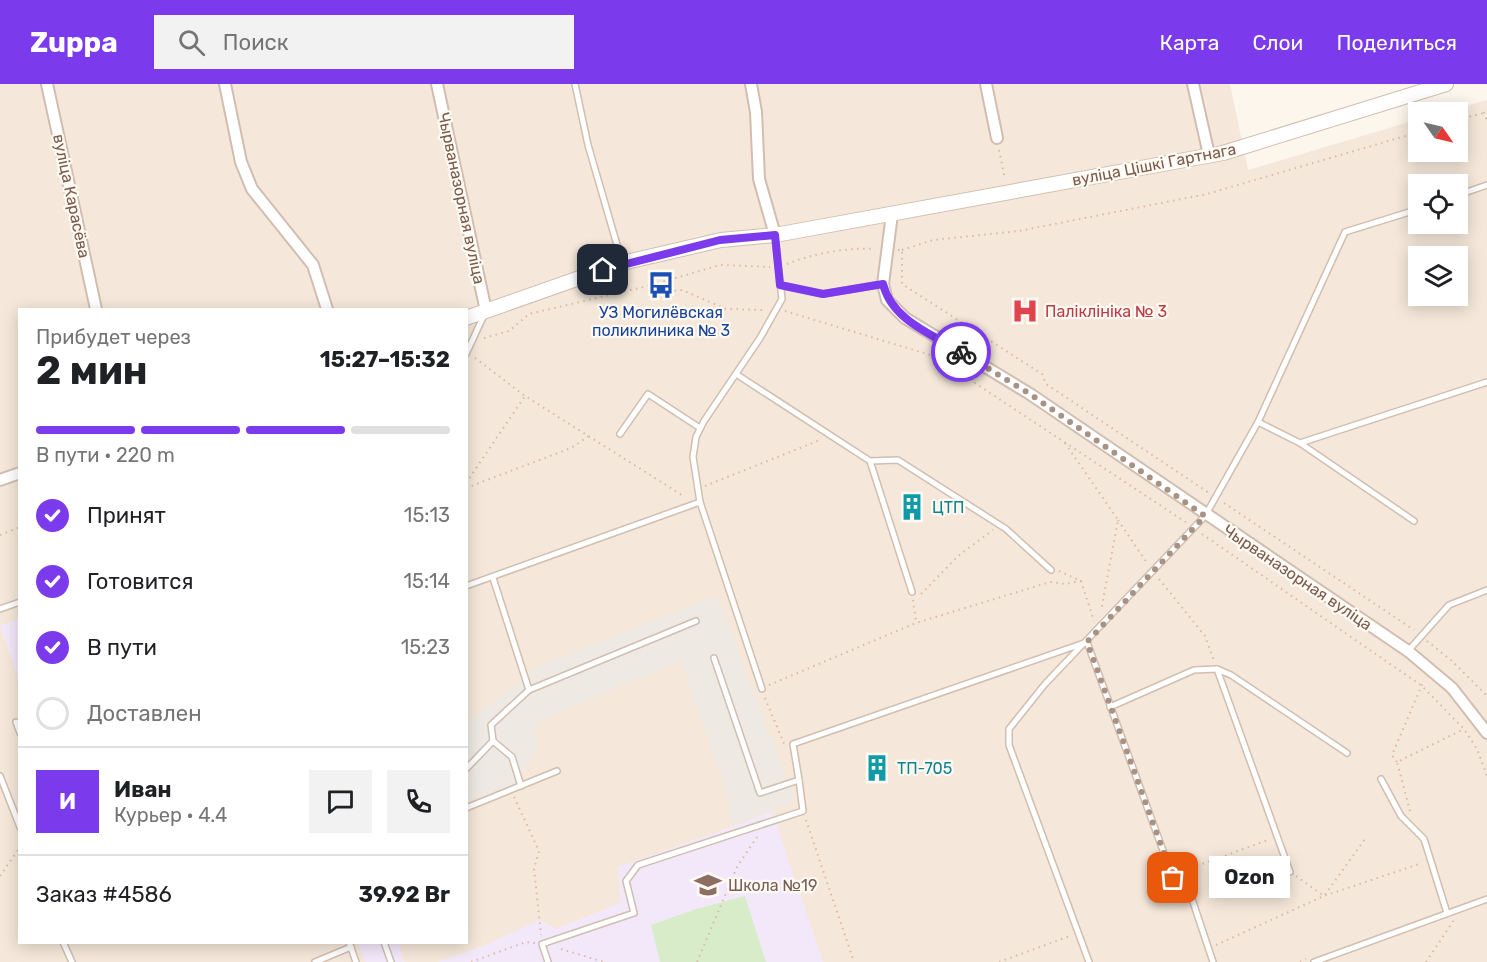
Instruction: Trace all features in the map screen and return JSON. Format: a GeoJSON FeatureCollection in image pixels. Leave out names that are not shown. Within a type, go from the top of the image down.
{"type":"FeatureCollection","features":[{"type":"Feature","properties":{"kind":"street","name":"вуліца Карасёва"},"geometry":{"type":"LineString","coordinates":[[47,84],[96,308]]}},
{"type":"Feature","properties":{"kind":"street"},"geometry":{"type":"LineString","coordinates":[[225,84],[241,162],[252,189],[313,265],[327,308]]}},
{"type":"Feature","properties":{"kind":"street","name":"Чырваназорная вуліца"},"geometry":{"type":"LineString","coordinates":[[437,84],[486,311]]}},
{"type":"Feature","properties":{"kind":"street"},"geometry":{"type":"LineString","coordinates":[[751,84],[756,112],[759,179],[775,235]]}},
{"type":"Feature","properties":{"kind":"street"},"geometry":{"type":"LineString","coordinates":[[986,84],[997,138]]}},
{"type":"Feature","properties":{"kind":"street"},"geometry":{"type":"LineString","coordinates":[[1193,84],[1209,155]]}},
{"type":"Feature","properties":{"kind":"street","name":"вуліца Цішкі Гартнага"},"geometry":{"type":"LineString","coordinates":[[892,214],[1209,155],[1446,84]]}},
{"type":"Feature","properties":{"kind":"street"},"geometry":{"type":"LineString","coordinates":[[468,317],[622,263],[720,240],[775,235],[892,214],[883,284]]}},
{"type":"Feature","properties":{"kind":"street","name":"Чырваназорная вуліца"},"geometry":{"type":"LineString","coordinates":[[883,284],[887,300],[905,318],[1030,394],[1205,516],[1408,651],[1452,688],[1487,734]]}},
{"type":"Feature","properties":{"kind":"street"},"geometry":{"type":"LineString","coordinates":[[0,480],[18,474]]}},
{"type":"Feature","properties":{"kind":"lane"},"geometry":{"type":"LineString","coordinates":[[574,84],[588,145],[622,263]]}},
{"type":"Feature","properties":{"kind":"lane"},"geometry":{"type":"LineString","coordinates":[[1468,192],[1487,185]]}},
{"type":"Feature","properties":{"kind":"lane"},"geometry":{"type":"LineString","coordinates":[[1089,962],[1009,745],[1009,729],[1045,684],[1205,516],[1257,422],[1345,232],[1408,212]]}},
{"type":"Feature","properties":{"kind":"lane"},"geometry":{"type":"LineString","coordinates":[[762,689],[698,503],[693,457],[700,428],[782,300],[775,235]]}},
{"type":"Feature","properties":{"kind":"lane"},"geometry":{"type":"LineString","coordinates":[[780,285],[823,294],[883,284]]}},
{"type":"Feature","properties":{"kind":"lane"},"geometry":{"type":"LineString","coordinates":[[468,352],[475,341],[486,311]]}},
{"type":"Feature","properties":{"kind":"lane"},"geometry":{"type":"LineString","coordinates":[[736,374],[870,461],[898,460],[1000,525],[1051,570]]}},
{"type":"Feature","properties":{"kind":"lane"},"geometry":{"type":"LineString","coordinates":[[1300,443],[1487,382]]}},
{"type":"Feature","properties":{"kind":"lane"},"geometry":{"type":"LineString","coordinates":[[620,434],[648,394],[700,428]]}},
{"type":"Feature","properties":{"kind":"lane"},"geometry":{"type":"LineString","coordinates":[[1257,422],[1300,443],[1414,521]]}},
{"type":"Feature","properties":{"kind":"lane"},"geometry":{"type":"LineString","coordinates":[[870,461],[912,592]]}},
{"type":"Feature","properties":{"kind":"lane"},"geometry":{"type":"LineString","coordinates":[[468,585],[493,579],[585,541],[698,503]]}},
{"type":"Feature","properties":{"kind":"lane"},"geometry":{"type":"LineString","coordinates":[[493,579],[530,690]]}},
{"type":"Feature","properties":{"kind":"lane"},"geometry":{"type":"LineString","coordinates":[[1408,651],[1449,605],[1487,590]]}},
{"type":"Feature","properties":{"kind":"lane"},"geometry":{"type":"LineString","coordinates":[[0,609],[18,603]]}},
{"type":"Feature","properties":{"kind":"lane"},"geometry":{"type":"LineString","coordinates":[[521,786],[512,757],[493,741],[491,725],[530,690],[696,621]]}},
{"type":"Feature","properties":{"kind":"lane"},"geometry":{"type":"LineString","coordinates":[[1087,642],[1173,877]]}},
{"type":"Feature","properties":{"kind":"lane"},"geometry":{"type":"LineString","coordinates":[[548,962],[542,944],[634,913],[626,881],[638,865],[803,811],[793,744],[1087,642]]}},
{"type":"Feature","properties":{"kind":"lane"},"geometry":{"type":"LineString","coordinates":[[714,658],[760,793],[799,780]]}},
{"type":"Feature","properties":{"kind":"lane"},"geometry":{"type":"LineString","coordinates":[[1110,707],[1194,670],[1217,669],[1231,675],[1347,753]]}},
{"type":"Feature","properties":{"kind":"lane"},"geometry":{"type":"LineString","coordinates":[[1217,669],[1290,872]]}},
{"type":"Feature","properties":{"kind":"lane"},"geometry":{"type":"LineString","coordinates":[[16,722],[18,728]]}},
{"type":"Feature","properties":{"kind":"lane"},"geometry":{"type":"LineString","coordinates":[[468,767],[493,741]]}},
{"type":"Feature","properties":{"kind":"lane"},"geometry":{"type":"LineString","coordinates":[[468,807],[557,771]]}},
{"type":"Feature","properties":{"kind":"lane"},"geometry":{"type":"LineString","coordinates":[[0,776],[18,822]]}},
{"type":"Feature","properties":{"kind":"lane"},"geometry":{"type":"LineString","coordinates":[[1381,779],[1401,816],[1424,840],[1447,913]]}},
{"type":"Feature","properties":{"kind":"lane"},"geometry":{"type":"LineString","coordinates":[[1192,899],[1213,962]]}},
{"type":"Feature","properties":{"kind":"lane"},"geometry":{"type":"LineString","coordinates":[[1314,962],[1487,900]]}},
{"type":"Feature","properties":{"kind":"lane"},"geometry":{"type":"LineString","coordinates":[[64,944],[72,962]]}},
{"type":"Feature","properties":{"kind":"lane"},"geometry":{"type":"LineString","coordinates":[[385,944],[391,962]]}},
{"type":"Feature","properties":{"kind":"lane"},"geometry":{"type":"LineString","coordinates":[[315,962],[350,945],[356,962]]}},
{"type":"Feature","properties":{"kind":"path"},"geometry":{"type":"LineString","coordinates":[[1468,117],[1486,112],[1487,121]]}},
{"type":"Feature","properties":{"kind":"path"},"geometry":{"type":"LineString","coordinates":[[902,250],[933,240],[1019,231],[1207,194],[1408,135]]}},
{"type":"Feature","properties":{"kind":"path"},"geometry":{"type":"LineString","coordinates":[[997,138],[1008,192]]}},
{"type":"Feature","properties":{"kind":"path"},"geometry":{"type":"LineString","coordinates":[[475,341],[509,331],[529,314],[652,285],[660,292],[682,290],[726,309],[777,310],[934,356],[1194,528],[1422,686],[1464,729],[1477,749],[1487,776]]}},
{"type":"Feature","properties":{"kind":"path"},"geometry":{"type":"LineString","coordinates":[[468,354],[525,396],[698,503]]}},
{"type":"Feature","properties":{"kind":"path"},"geometry":{"type":"LineString","coordinates":[[468,480],[525,396]]}},
{"type":"Feature","properties":{"kind":"path"},"geometry":{"type":"LineString","coordinates":[[468,487],[571,448],[589,436]]}},
{"type":"Feature","properties":{"kind":"path"},"geometry":{"type":"LineString","coordinates":[[698,488],[831,436]]}},
{"type":"Feature","properties":{"kind":"path"},"geometry":{"type":"LineString","coordinates":[[1064,442],[1153,572],[1205,636],[1217,669]]}},
{"type":"Feature","properties":{"kind":"path"},"geometry":{"type":"LineString","coordinates":[[1097,632],[1118,520]]}},
{"type":"Feature","properties":{"kind":"path"},"geometry":{"type":"LineString","coordinates":[[914,601],[958,556],[1000,525]]}},
{"type":"Feature","properties":{"kind":"path"},"geometry":{"type":"LineString","coordinates":[[0,535],[18,528]]}},
{"type":"Feature","properties":{"kind":"path"},"geometry":{"type":"LineString","coordinates":[[1051,570],[1064,572],[1081,581],[1097,632]]}},
{"type":"Feature","properties":{"kind":"path"},"geometry":{"type":"LineString","coordinates":[[793,744],[783,747],[762,689],[916,622],[1050,582],[1065,584],[1081,581]]}},
{"type":"Feature","properties":{"kind":"path"},"geometry":{"type":"LineString","coordinates":[[912,592],[916,622]]}},
{"type":"Feature","properties":{"kind":"path"},"geometry":{"type":"LineString","coordinates":[[1422,635],[1487,696]]}},
{"type":"Feature","properties":{"kind":"path"},"geometry":{"type":"LineString","coordinates":[[1410,812],[1397,762],[1392,755],[1422,686],[1427,667]]}},
{"type":"Feature","properties":{"kind":"path"},"geometry":{"type":"LineString","coordinates":[[1397,762],[1464,729]]}},
{"type":"Feature","properties":{"kind":"path"},"geometry":{"type":"LineString","coordinates":[[511,790],[539,851],[534,869],[542,944]]}},
{"type":"Feature","properties":{"kind":"path"},"geometry":{"type":"LineString","coordinates":[[803,811],[854,962]]}},
{"type":"Feature","properties":{"kind":"path"},"geometry":{"type":"LineString","coordinates":[[697,962],[737,867],[767,822]]}},
{"type":"Feature","properties":{"kind":"path"},"geometry":{"type":"LineString","coordinates":[[1192,899],[1173,877],[1277,836]]}},
{"type":"Feature","properties":{"kind":"path"},"geometry":{"type":"LineString","coordinates":[[1324,896],[1365,839]]}},
{"type":"Feature","properties":{"kind":"path"},"geometry":{"type":"LineString","coordinates":[[0,876],[18,849]]}},
{"type":"Feature","properties":{"kind":"path"},"geometry":{"type":"LineString","coordinates":[[1209,949],[1324,896],[1430,860]]}},
{"type":"Feature","properties":{"kind":"path"},"geometry":{"type":"LineString","coordinates":[[1290,872],[1324,896]]}},
{"type":"Feature","properties":{"kind":"path"},"geometry":{"type":"LineString","coordinates":[[1426,962],[1454,922],[1454,911]]}},
{"type":"Feature","properties":{"kind":"path"},"geometry":{"type":"LineString","coordinates":[[999,962],[1078,933]]}},
{"type":"Feature","properties":{"kind":"shaded area"},"geometry":{"type":"Polygon","coordinates":[[[0,84],[1230,84],[1248,170],[1408,122],[1408,162],[1468,162],[1468,105],[1487,100],[1487,962],[0,962],[0,84]]]}},
{"type":"Feature","properties":{"kind":"shaded area"},"geometry":{"type":"Polygon","coordinates":[[[717,596],[795,801],[734,828],[729,815],[729,799],[681,661],[570,707],[535,725],[538,748],[515,784],[468,802],[468,721],[540,666],[717,596]]]}},
{"type":"Feature","properties":{"kind":"shaded area"},"geometry":{"type":"Polygon","coordinates":[[[18,620],[18,677],[0,626],[18,620]]]}},
{"type":"Feature","properties":{"kind":"shaded area","name":"Школа №19"},"geometry":{"type":"Polygon","coordinates":[[[770,813],[777,818],[778,829],[823,962],[437,962],[484,946],[539,920],[556,929],[620,903],[618,867],[770,813]]]}},
{"type":"Feature","properties":{"kind":"shaded area"},"geometry":{"type":"Polygon","coordinates":[[[359,944],[399,944],[404,962],[365,962],[359,944]]]}},
{"type":"Feature","properties":{"kind":"green space"},"geometry":{"type":"Polygon","coordinates":[[[745,896],[766,962],[660,962],[651,925],[696,909],[745,896]]]}},
{"type":"Feature","properties":{"kind":"way so far"},"geometry":{"type":"LineString","coordinates":[[961,352],[1030,394],[1205,516],[1087,642],[1173,878]]}},
{"type":"Feature","properties":{"kind":"place","name":"УЗ Могилёвская поликлиника № 3"},"geometry":{"type":"Point","coordinates":[661,285]}},
{"type":"Feature","properties":{"kind":"place","name":"Паліклініка № 3"},"geometry":{"type":"Point","coordinates":[1025,311]}},
{"type":"Feature","properties":{"kind":"place","name":"ЦТП"},"geometry":{"type":"Point","coordinates":[912,507]}},
{"type":"Feature","properties":{"kind":"place","name":"ТП-705"},"geometry":{"type":"Point","coordinates":[877,768]}},
{"type":"Feature","properties":{"kind":"place","name":"Ozon"},"geometry":{"type":"Point","coordinates":[1173,878]}},
{"type":"Feature","properties":{"kind":"place","name":"Школа №19"},"geometry":{"type":"Point","coordinates":[708,885]}},
{"type":"Feature","properties":{"kind":"route"},"geometry":{"type":"LineString","coordinates":[[603,270],[622,263],[720,240],[775,235],[780,285],[802,292],[823,294],[883,284],[887,300],[905,318],[961,352]]}}]}
